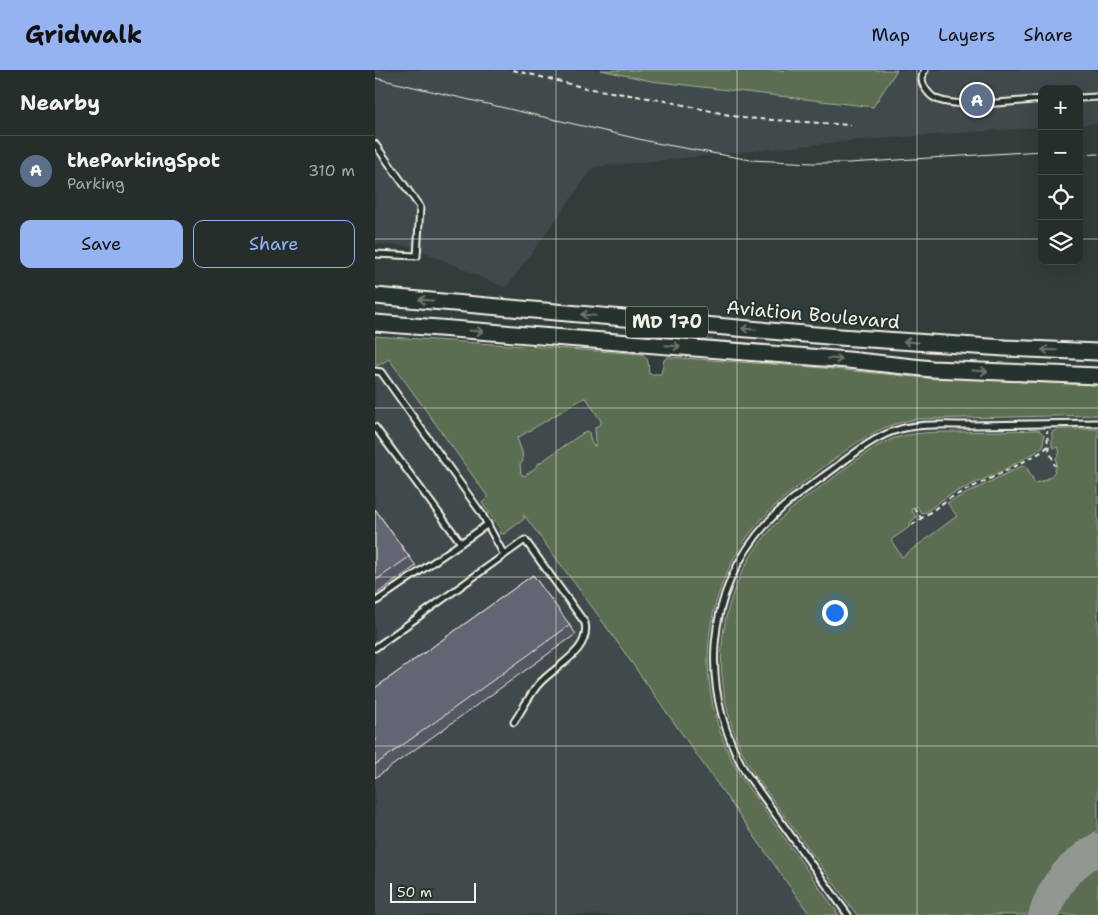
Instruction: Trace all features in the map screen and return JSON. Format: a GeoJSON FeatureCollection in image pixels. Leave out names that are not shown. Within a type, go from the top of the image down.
{"type":"FeatureCollection","features":[{"type":"Feature","properties":{"kind":"main road","name":"Aviation Boulevard"},"geometry":{"type":"LineString","coordinates":[[375,296],[839,337],[1098,352]]}},
{"type":"Feature","properties":{"kind":"main road","name":"MD 170"},"geometry":{"type":"LineString","coordinates":[[375,323],[848,360],[932,369],[1098,376]]}},
{"type":"Feature","properties":{"kind":"lane"},"geometry":{"type":"LineString","coordinates":[[925,70],[922,83],[932,97],[944,102],[979,103],[1038,99]]}},
{"type":"Feature","properties":{"kind":"lane"},"geometry":{"type":"LineString","coordinates":[[1083,98],[1098,97]]}},
{"type":"Feature","properties":{"kind":"lane"},"geometry":{"type":"LineString","coordinates":[[375,144],[420,207],[417,256],[375,254]]}},
{"type":"Feature","properties":{"kind":"lane"},"geometry":{"type":"LineString","coordinates":[[375,371],[381,372],[482,514],[504,555]]}},
{"type":"Feature","properties":{"kind":"lane"},"geometry":{"type":"LineString","coordinates":[[848,915],[746,773],[736,755],[724,724],[715,685],[715,654],[721,613],[730,584],[749,546],[776,514],[816,481],[867,444],[895,430],[915,427],[1098,423]]}},
{"type":"Feature","properties":{"kind":"lane"},"geometry":{"type":"LineString","coordinates":[[375,427],[461,543]]}},
{"type":"Feature","properties":{"kind":"lane"},"geometry":{"type":"LineString","coordinates":[[375,602],[488,524]]}},
{"type":"Feature","properties":{"kind":"lane"},"geometry":{"type":"LineString","coordinates":[[375,648],[525,540],[585,623],[587,631],[578,651],[544,678],[515,722]]}},
{"type":"Feature","properties":{"kind":"path"},"geometry":{"type":"LineString","coordinates":[[513,70],[585,88],[661,100],[743,118],[851,125]]}},
{"type":"Feature","properties":{"kind":"path"},"geometry":{"type":"LineString","coordinates":[[1047,424],[1047,446],[1055,466]]}},
{"type":"Feature","properties":{"kind":"path"},"geometry":{"type":"LineString","coordinates":[[912,525],[950,498],[1010,470],[1043,451],[1047,446]]}},
{"type":"Feature","properties":{"kind":"path"},"geometry":{"type":"LineString","coordinates":[[914,508],[921,518]]}},
{"type":"Feature","properties":{"kind":"shaded area"},"geometry":{"type":"Polygon","coordinates":[[[375,70],[601,70],[651,81],[872,107],[897,70],[1098,70],[1098,123],[1083,125],[1083,85],[1038,85],[1038,127],[850,141],[594,167],[506,288],[411,246],[375,244],[375,70]]]}},
{"type":"Feature","properties":{"kind":"shaded area"},"geometry":{"type":"Polygon","coordinates":[[[375,358],[679,375],[1098,406],[1098,915],[375,915],[375,358]]]}},
{"type":"Feature","properties":{"kind":"green space"},"geometry":{"type":"Polygon","coordinates":[[[601,70],[897,70],[873,107],[651,81],[601,70]]]}},
{"type":"Feature","properties":{"kind":"green space"},"geometry":{"type":"Polygon","coordinates":[[[375,336],[642,354],[647,360],[649,374],[661,374],[664,360],[667,357],[812,367],[936,379],[948,377],[1098,385],[1098,415],[917,419],[889,426],[855,444],[790,493],[761,520],[739,549],[724,580],[713,613],[709,647],[709,681],[715,715],[726,748],[743,780],[839,915],[810,915],[598,615],[524,515],[524,519],[504,534],[500,533],[499,527],[482,503],[488,497],[389,359],[379,365],[375,365],[375,336]],[[584,398],[517,438],[523,461],[520,465],[521,474],[525,476],[538,464],[586,431],[589,432],[591,442],[594,446],[596,445],[595,427],[601,424],[601,421],[587,399],[584,398]]]}},
{"type":"Feature","properties":{"kind":"green space"},"geometry":{"type":"Polygon","coordinates":[[[1058,429],[1098,429],[1098,830],[1073,848],[1047,874],[1029,915],[857,915],[756,777],[740,746],[729,714],[723,681],[722,649],[726,616],[736,585],[752,555],[779,520],[792,508],[859,458],[883,443],[908,435],[934,432],[1039,430],[1044,435],[1043,446],[1036,452],[1002,471],[949,495],[926,512],[921,513],[917,506],[911,509],[916,517],[910,523],[911,526],[891,540],[902,557],[957,516],[947,503],[1024,465],[1035,483],[1045,480],[1052,475],[1057,463],[1056,458],[1060,452],[1057,447],[1053,448],[1052,446],[1052,432],[1058,429]]]}},
{"type":"Feature","properties":{"kind":"green space"},"geometry":{"type":"Polygon","coordinates":[[[1098,867],[1098,915],[1057,915],[1071,885],[1083,874],[1098,867]]]}},
{"type":"Feature","properties":{"kind":"building"},"geometry":{"type":"Polygon","coordinates":[[[375,509],[409,557],[375,581],[375,509]]]}},
{"type":"Feature","properties":{"kind":"building"},"geometry":{"type":"Polygon","coordinates":[[[533,575],[570,625],[375,765],[375,688],[533,575]]]}},
{"type":"Feature","properties":{"kind":"taxiway"},"geometry":{"type":"LineString","coordinates":[[1044,915],[1053,893],[1064,876],[1098,848]]}},
{"type":"Feature","properties":{"kind":"tram line"},"geometry":{"type":"LineString","coordinates":[[375,78],[656,143],[751,160],[849,163],[1038,151]]}},
{"type":"Feature","properties":{"kind":"tram line"},"geometry":{"type":"LineString","coordinates":[[1083,155],[1098,154]]}},
{"type":"Feature","properties":{"kind":"place","name":"theParkingSpot"},"geometry":{"type":"Point","coordinates":[977,100]}}]}
